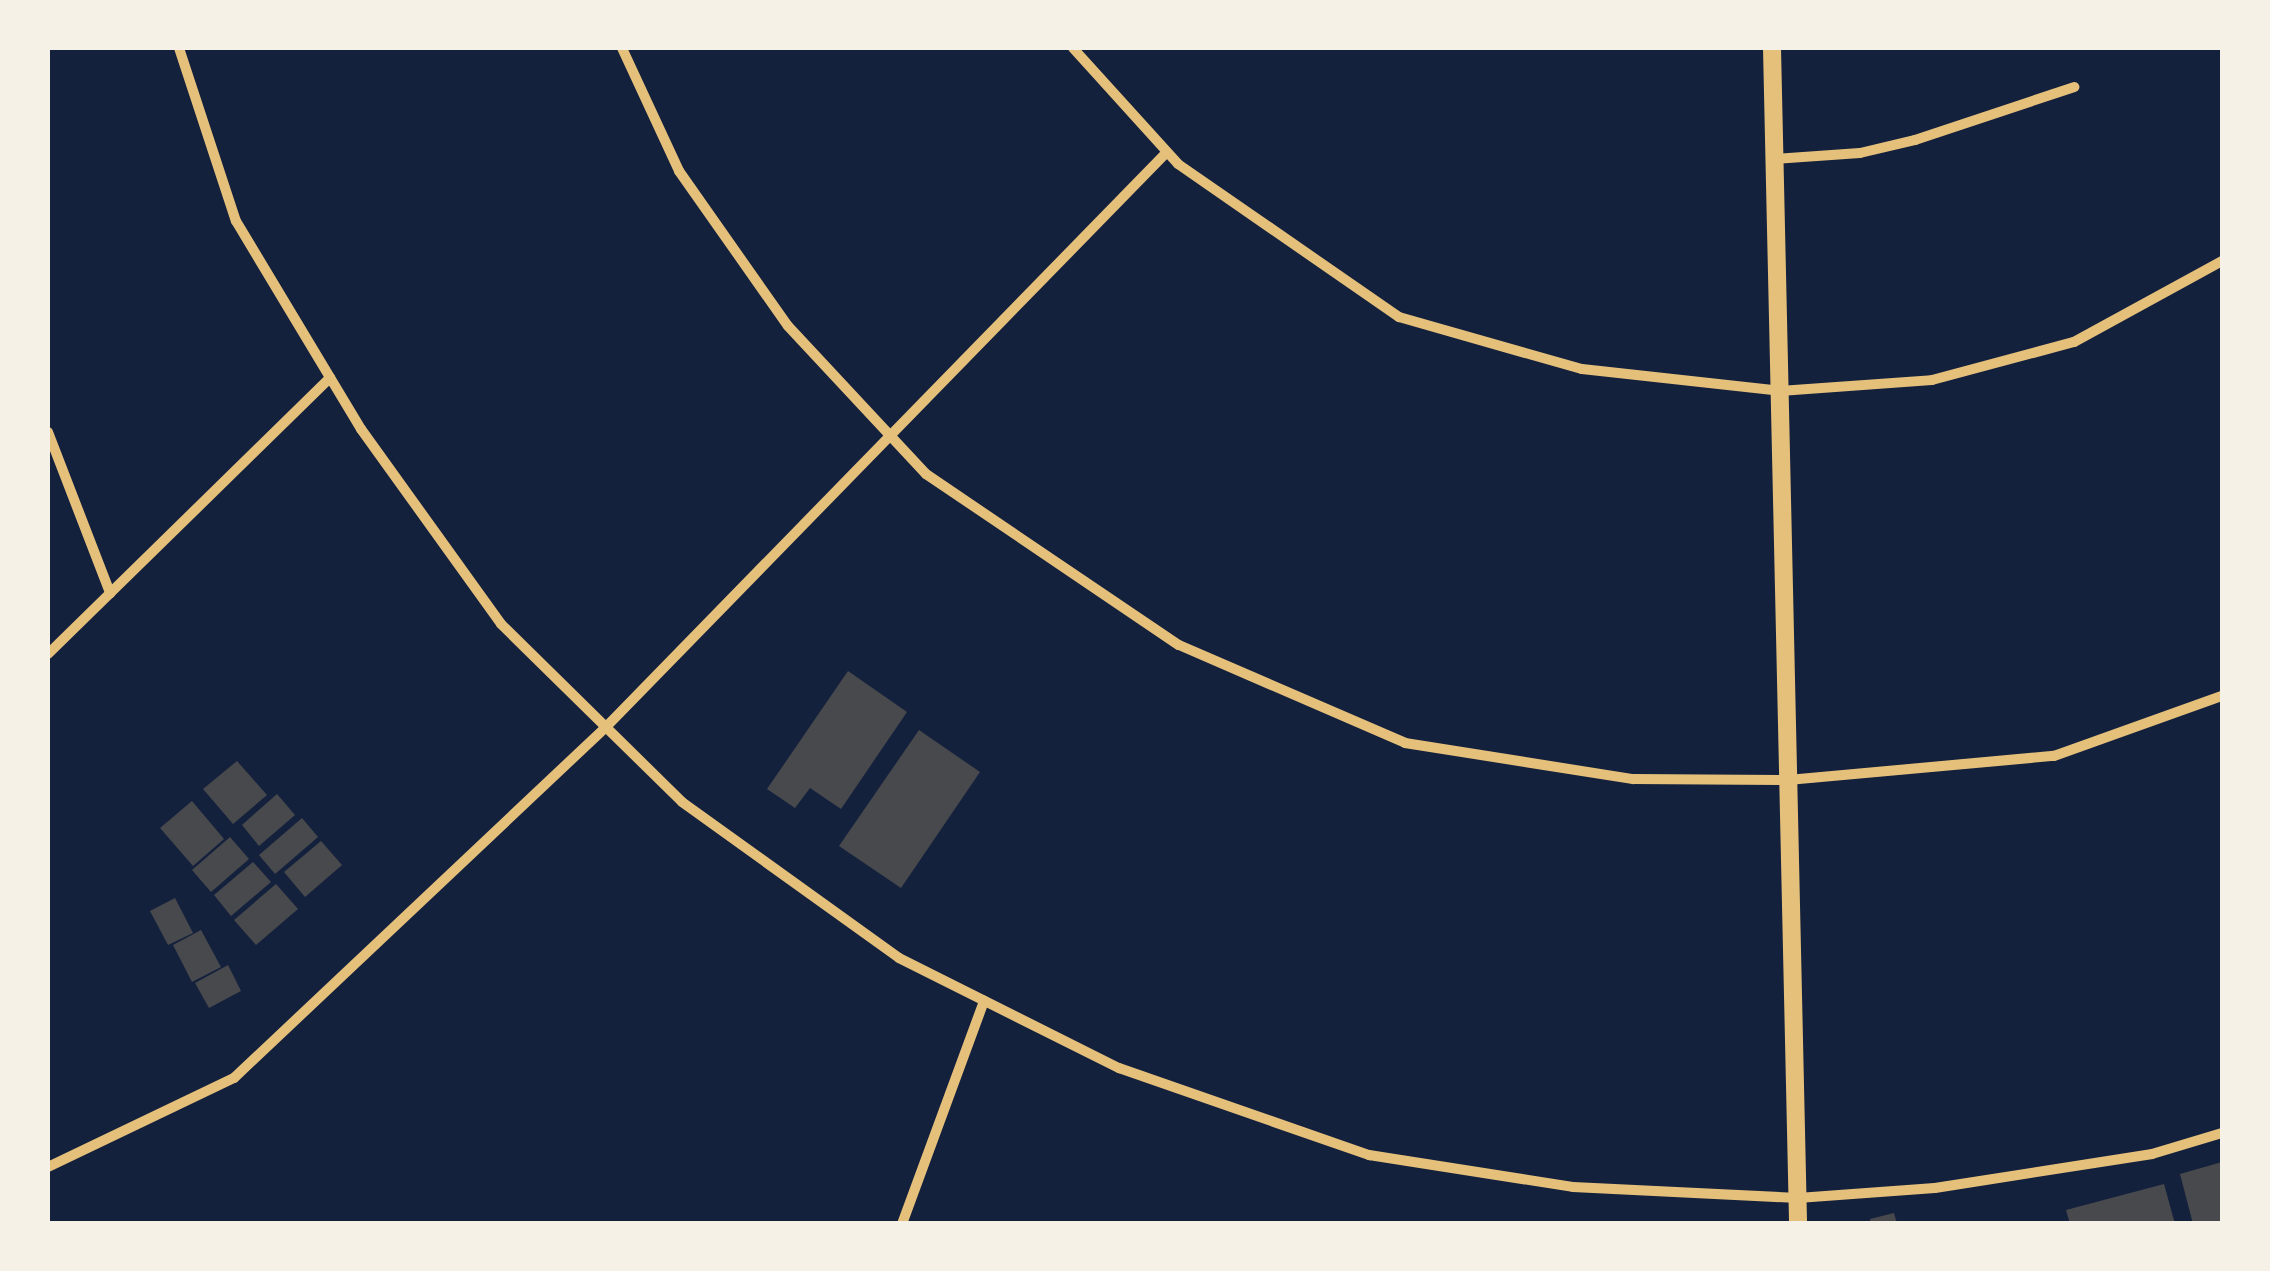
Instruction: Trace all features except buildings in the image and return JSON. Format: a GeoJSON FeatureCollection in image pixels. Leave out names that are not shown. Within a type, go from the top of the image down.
{"type":"FeatureCollection","features":[{"type":"Feature","properties":{"kind":"street"},"geometry":{"type":"LineString","coordinates":[[179,48],[236,221],[360,429],[501,624],[682,802],[899,958],[1118,1068],[1369,1155],[1573,1188],[1798,1198],[1935,1188],[2152,1154],[2222,1134]]}},
{"type":"Feature","properties":{"kind":"street"},"geometry":{"type":"LineString","coordinates":[[622,48],[680,171],[788,326],[926,474],[1179,645],[1405,743],[1633,779],[1788,780],[2054,756],[2222,696]]}},
{"type":"Feature","properties":{"kind":"street"},"geometry":{"type":"LineString","coordinates":[[1073,48],[1178,164],[1399,317],[1582,369],[1780,391],[1932,380],[2074,342],[2222,261]]}},
{"type":"Feature","properties":{"kind":"street"},"geometry":{"type":"LineString","coordinates":[[1772,48],[1798,1224]]}},
{"type":"Feature","properties":{"kind":"street"},"geometry":{"type":"LineString","coordinates":[[1775,160],[1860,152],[1915,140],[2074,86]]}},
{"type":"Feature","properties":{"kind":"street"},"geometry":{"type":"LineString","coordinates":[[48,1167],[234,1078],[606,728],[1167,152]]}},
{"type":"Feature","properties":{"kind":"street"},"geometry":{"type":"LineString","coordinates":[[48,654],[330,378]]}},
{"type":"Feature","properties":{"kind":"street"},"geometry":{"type":"LineString","coordinates":[[48,432],[110,593]]}},
{"type":"Feature","properties":{"kind":"street"},"geometry":{"type":"LineString","coordinates":[[902,1224],[984,1000]]}}]}
